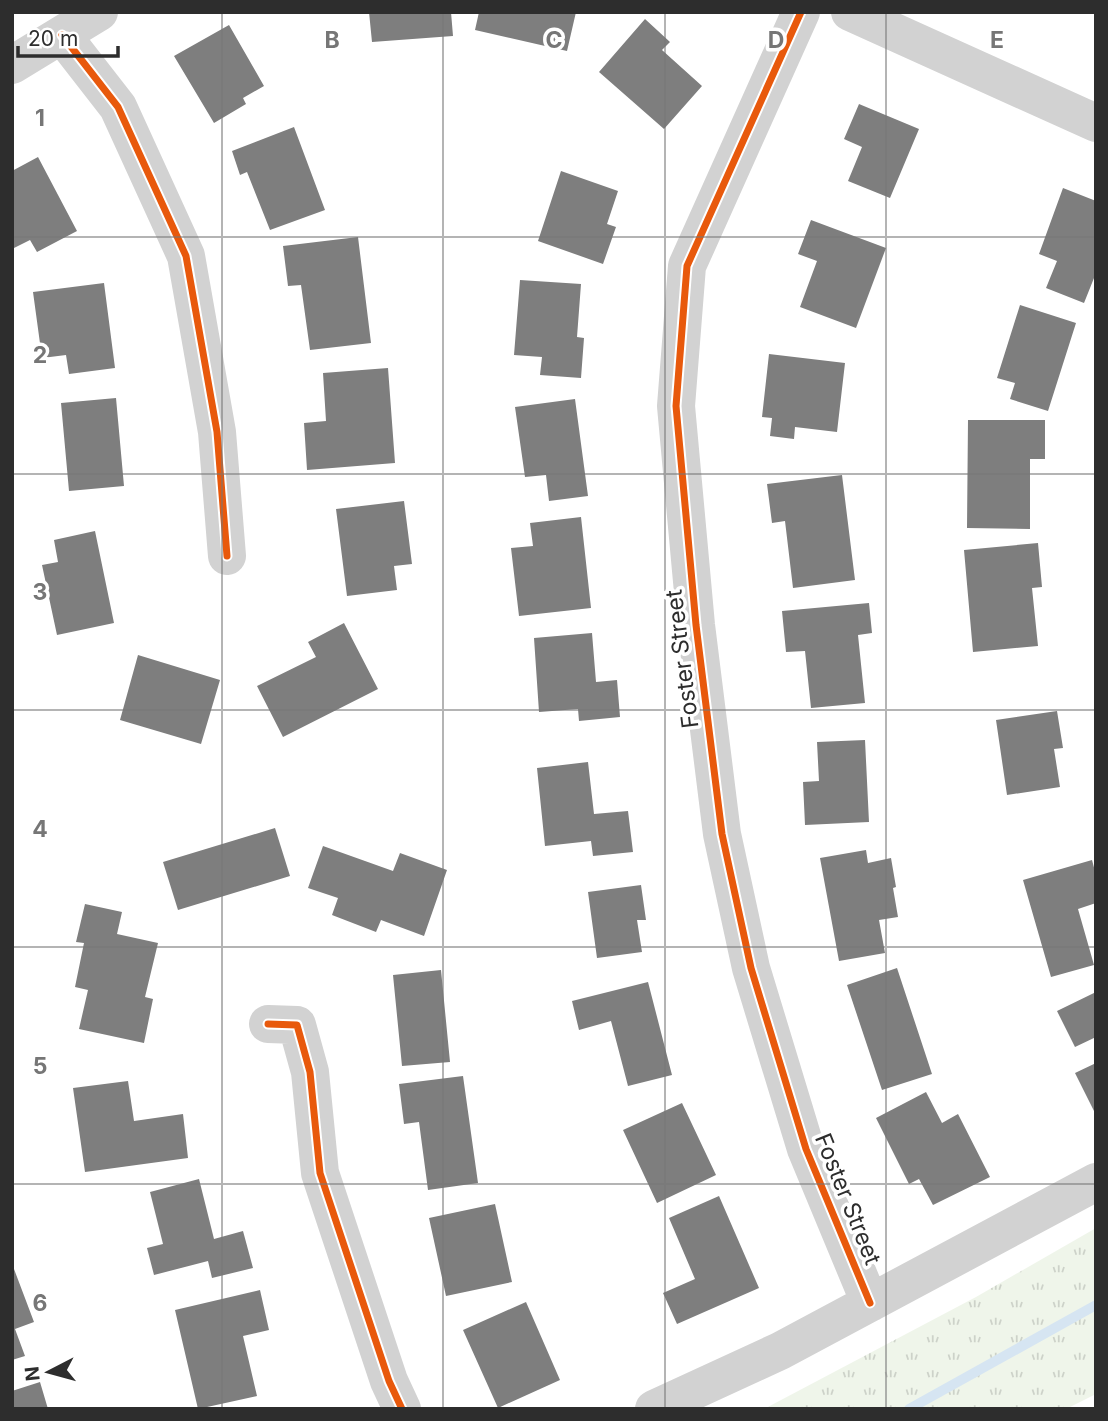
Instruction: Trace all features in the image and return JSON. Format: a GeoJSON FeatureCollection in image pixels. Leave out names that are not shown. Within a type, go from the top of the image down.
{"type":"FeatureCollection","features":[{"type":"Feature","properties":{"kind":"street"},"geometry":{"type":"LineString","coordinates":[[12,65],[99,12]]}},
{"type":"Feature","properties":{"kind":"street","name":"Foster Street"},"geometry":{"type":"LineString","coordinates":[[802,12],[687,267],[676,406],[696,625],[722,834],[751,968],[806,1149],[870,1303]]}},
{"type":"Feature","properties":{"kind":"street"},"geometry":{"type":"LineString","coordinates":[[850,12],[1096,123]]}},
{"type":"Feature","properties":{"kind":"street"},"geometry":{"type":"LineString","coordinates":[[62,35],[118,107],[186,256],[217,432],[227,556]]}},
{"type":"Feature","properties":{"kind":"street"},"geometry":{"type":"LineString","coordinates":[[268,1024],[297,1026],[310,1072],[320,1173],[389,1381],[402,1409]]}},
{"type":"Feature","properties":{"kind":"street"},"geometry":{"type":"LineString","coordinates":[[654,1409],[780,1351],[1096,1182]]}},
{"type":"Feature","properties":{"kind":"green space"},"geometry":{"type":"Polygon","coordinates":[[[1096,1228],[1096,1394],[1066,1409],[764,1409],[976,1297],[1096,1228]]]}},
{"type":"Feature","properties":{"kind":"building"},"geometry":{"type":"Polygon","coordinates":[[[369,12],[451,12],[453,36],[372,42],[369,12]]]}},
{"type":"Feature","properties":{"kind":"building"},"geometry":{"type":"Polygon","coordinates":[[[479,12],[576,12],[567,51],[475,30],[479,12]]]}},
{"type":"Feature","properties":{"kind":"building"},"geometry":{"type":"Polygon","coordinates":[[[645,19],[670,42],[662,50],[702,86],[664,129],[599,72],[645,19]]]}},
{"type":"Feature","properties":{"kind":"building"},"geometry":{"type":"Polygon","coordinates":[[[229,25],[264,86],[243,98],[246,104],[214,123],[174,56],[229,25]]]}},
{"type":"Feature","properties":{"kind":"building"},"geometry":{"type":"Polygon","coordinates":[[[859,104],[919,129],[890,198],[848,181],[862,147],[844,139],[859,104]]]}},
{"type":"Feature","properties":{"kind":"building"},"geometry":{"type":"Polygon","coordinates":[[[294,127],[325,210],[270,230],[247,172],[240,175],[232,151],[294,127]]]}},
{"type":"Feature","properties":{"kind":"building"},"geometry":{"type":"Polygon","coordinates":[[[38,157],[77,231],[37,252],[30,240],[12,249],[12,171],[38,157]]]}},
{"type":"Feature","properties":{"kind":"building"},"geometry":{"type":"Polygon","coordinates":[[[561,171],[618,191],[607,224],[616,227],[603,264],[538,241],[561,171]]]}},
{"type":"Feature","properties":{"kind":"building"},"geometry":{"type":"Polygon","coordinates":[[[1063,188],[1096,201],[1096,273],[1084,303],[1046,288],[1057,261],[1039,254],[1063,188]]]}},
{"type":"Feature","properties":{"kind":"building"},"geometry":{"type":"Polygon","coordinates":[[[811,220],[886,248],[856,328],[800,307],[817,261],[798,254],[811,220]]]}},
{"type":"Feature","properties":{"kind":"building"},"geometry":{"type":"Polygon","coordinates":[[[358,237],[371,343],[310,350],[301,285],[288,286],[283,246],[358,237]]]}},
{"type":"Feature","properties":{"kind":"building"},"geometry":{"type":"Polygon","coordinates":[[[520,280],[581,284],[577,337],[584,338],[581,378],[540,375],[542,357],[514,355],[520,280]]]}},
{"type":"Feature","properties":{"kind":"building"},"geometry":{"type":"Polygon","coordinates":[[[104,283],[115,368],[69,374],[66,355],[42,358],[33,292],[104,283]]]}},
{"type":"Feature","properties":{"kind":"building"},"geometry":{"type":"Polygon","coordinates":[[[1020,305],[1076,323],[1048,411],[1010,399],[1015,383],[997,378],[1020,305]]]}},
{"type":"Feature","properties":{"kind":"building"},"geometry":{"type":"Polygon","coordinates":[[[769,354],[845,363],[837,432],[795,427],[794,439],[770,436],[772,418],[762,417],[769,354]]]}},
{"type":"Feature","properties":{"kind":"building"},"geometry":{"type":"Polygon","coordinates":[[[388,368],[395,463],[307,470],[304,423],[326,421],[323,373],[388,368]]]}},
{"type":"Feature","properties":{"kind":"building"},"geometry":{"type":"Polygon","coordinates":[[[116,398],[124,486],[69,491],[61,403],[116,398]]]}},
{"type":"Feature","properties":{"kind":"building"},"geometry":{"type":"Polygon","coordinates":[[[575,399],[588,496],[549,501],[546,475],[525,477],[515,407],[575,399]]]}},
{"type":"Feature","properties":{"kind":"building"},"geometry":{"type":"Polygon","coordinates":[[[968,420],[1045,420],[1045,459],[1030,459],[1030,529],[967,528],[968,420]]]}},
{"type":"Feature","properties":{"kind":"building"},"geometry":{"type":"Polygon","coordinates":[[[842,475],[855,580],[793,588],[785,521],[772,523],[767,484],[842,475]]]}},
{"type":"Feature","properties":{"kind":"building"},"geometry":{"type":"Polygon","coordinates":[[[404,501],[412,564],[394,566],[397,590],[347,596],[336,509],[404,501]]]}},
{"type":"Feature","properties":{"kind":"building"},"geometry":{"type":"Polygon","coordinates":[[[581,517],[591,608],[519,616],[511,548],[533,546],[530,523],[581,517]]]}},
{"type":"Feature","properties":{"kind":"building"},"geometry":{"type":"Polygon","coordinates":[[[95,531],[114,623],[57,635],[42,565],[58,562],[54,540],[95,531]]]}},
{"type":"Feature","properties":{"kind":"building"},"geometry":{"type":"Polygon","coordinates":[[[1038,543],[1042,587],[1032,588],[1038,646],[973,652],[964,550],[1038,543]]]}},
{"type":"Feature","properties":{"kind":"building"},"geometry":{"type":"Polygon","coordinates":[[[869,603],[872,633],[858,635],[865,703],[811,708],[805,651],[786,652],[782,611],[869,603]]]}},
{"type":"Feature","properties":{"kind":"building"},"geometry":{"type":"Polygon","coordinates":[[[344,623],[378,689],[283,737],[257,686],[316,657],[308,642],[344,623]]]}},
{"type":"Feature","properties":{"kind":"building"},"geometry":{"type":"Polygon","coordinates":[[[592,633],[596,682],[617,680],[620,717],[579,721],[578,709],[539,712],[534,638],[592,633]]]}},
{"type":"Feature","properties":{"kind":"building"},"geometry":{"type":"Polygon","coordinates":[[[138,655],[220,680],[201,744],[120,720],[138,655]]]}},
{"type":"Feature","properties":{"kind":"building"},"geometry":{"type":"Polygon","coordinates":[[[1057,711],[1063,748],[1054,749],[1060,787],[1007,795],[996,720],[1057,711]]]}},
{"type":"Feature","properties":{"kind":"building"},"geometry":{"type":"Polygon","coordinates":[[[865,740],[869,822],[805,825],[803,782],[819,781],[817,742],[865,740]]]}},
{"type":"Feature","properties":{"kind":"building"},"geometry":{"type":"Polygon","coordinates":[[[588,762],[594,814],[628,811],[633,852],[593,856],[591,841],[545,846],[537,768],[588,762]]]}},
{"type":"Feature","properties":{"kind":"building"},"geometry":{"type":"Polygon","coordinates":[[[275,828],[290,876],[178,910],[163,862],[275,828]]]}},
{"type":"Feature","properties":{"kind":"building"},"geometry":{"type":"Polygon","coordinates":[[[323,846],[393,871],[400,853],[447,870],[424,936],[381,920],[376,932],[332,915],[338,898],[308,888],[323,846]]]}},
{"type":"Feature","properties":{"kind":"building"},"geometry":{"type":"Polygon","coordinates":[[[866,850],[868,863],[891,858],[898,917],[879,920],[885,953],[839,961],[820,858],[866,850]]]}},
{"type":"Feature","properties":{"kind":"building"},"geometry":{"type":"Polygon","coordinates":[[[1092,860],[1096,875],[1096,903],[1078,909],[1094,965],[1051,977],[1023,880],[1092,860]]]}},
{"type":"Feature","properties":{"kind":"building"},"geometry":{"type":"Polygon","coordinates":[[[641,885],[646,920],[637,920],[642,952],[597,958],[588,892],[641,885]]]}},
{"type":"Feature","properties":{"kind":"building"},"geometry":{"type":"Polygon","coordinates":[[[85,904],[122,912],[117,934],[158,943],[145,997],[153,999],[144,1043],[79,1029],[88,990],[75,987],[84,943],[76,942],[85,904]]]}},
{"type":"Feature","properties":{"kind":"building"},"geometry":{"type":"Polygon","coordinates":[[[897,968],[932,1074],[882,1090],[847,985],[897,968]]]}},
{"type":"Feature","properties":{"kind":"building"},"geometry":{"type":"Polygon","coordinates":[[[441,970],[450,1062],[402,1066],[393,975],[441,970]]]}},
{"type":"Feature","properties":{"kind":"building"},"geometry":{"type":"Polygon","coordinates":[[[648,982],[672,1075],[628,1086],[611,1021],[579,1030],[572,1001],[648,982]]]}},
{"type":"Feature","properties":{"kind":"building"},"geometry":{"type":"Polygon","coordinates":[[[1096,992],[1096,1037],[1075,1047],[1057,1011],[1096,992]]]}},
{"type":"Feature","properties":{"kind":"building"},"geometry":{"type":"Polygon","coordinates":[[[1096,1063],[1096,1115],[1075,1073],[1096,1063]]]}},
{"type":"Feature","properties":{"kind":"building"},"geometry":{"type":"Polygon","coordinates":[[[463,1076],[478,1183],[428,1190],[419,1122],[404,1124],[399,1084],[463,1076]]]}},
{"type":"Feature","properties":{"kind":"building"},"geometry":{"type":"Polygon","coordinates":[[[128,1081],[134,1121],[183,1114],[188,1158],[85,1172],[73,1088],[128,1081]]]}},
{"type":"Feature","properties":{"kind":"building"},"geometry":{"type":"Polygon","coordinates":[[[926,1092],[942,1123],[958,1114],[990,1177],[933,1205],[919,1179],[909,1184],[876,1118],[926,1092]]]}},
{"type":"Feature","properties":{"kind":"building"},"geometry":{"type":"Polygon","coordinates":[[[682,1103],[716,1175],[657,1203],[623,1130],[682,1103]]]}},
{"type":"Feature","properties":{"kind":"building"},"geometry":{"type":"Polygon","coordinates":[[[199,1179],[214,1239],[243,1231],[253,1268],[212,1278],[208,1261],[154,1275],[147,1248],[163,1244],[150,1192],[199,1179]]]}},
{"type":"Feature","properties":{"kind":"building"},"geometry":{"type":"Polygon","coordinates":[[[719,1196],[759,1288],[677,1324],[663,1293],[695,1279],[669,1218],[719,1196]]]}},
{"type":"Feature","properties":{"kind":"building"},"geometry":{"type":"Polygon","coordinates":[[[495,1204],[512,1282],[446,1296],[429,1218],[495,1204]]]}},
{"type":"Feature","properties":{"kind":"building"},"geometry":{"type":"Polygon","coordinates":[[[14,1269],[34,1322],[15,1329],[25,1356],[12,1360],[12,1270],[14,1269]]]}},
{"type":"Feature","properties":{"kind":"building"},"geometry":{"type":"Polygon","coordinates":[[[260,1290],[269,1330],[243,1336],[257,1396],[198,1409],[175,1310],[260,1290]]]}},
{"type":"Feature","properties":{"kind":"building"},"geometry":{"type":"Polygon","coordinates":[[[526,1302],[560,1380],[498,1408],[463,1330],[526,1302]]]}},
{"type":"Feature","properties":{"kind":"building"},"geometry":{"type":"Polygon","coordinates":[[[40,1382],[48,1409],[12,1409],[12,1391],[40,1382]]]}},
{"type":"Feature","properties":{"kind":"waterway"},"geometry":{"type":"LineString","coordinates":[[909,1409],[1096,1305]]}},
{"type":"Feature","properties":{"kind":"cycle path"},"geometry":{"type":"LineString","coordinates":[[801,12],[687,266],[676,406],[696,625],[722,834],[751,968],[806,1149],[870,1303]]}},
{"type":"Feature","properties":{"kind":"cycle path"},"geometry":{"type":"LineString","coordinates":[[62,35],[118,107],[186,256],[217,432],[227,556]]}},
{"type":"Feature","properties":{"kind":"cycle path"},"geometry":{"type":"LineString","coordinates":[[268,1024],[297,1025],[310,1072],[320,1173],[389,1381],[402,1409]]}}]}
